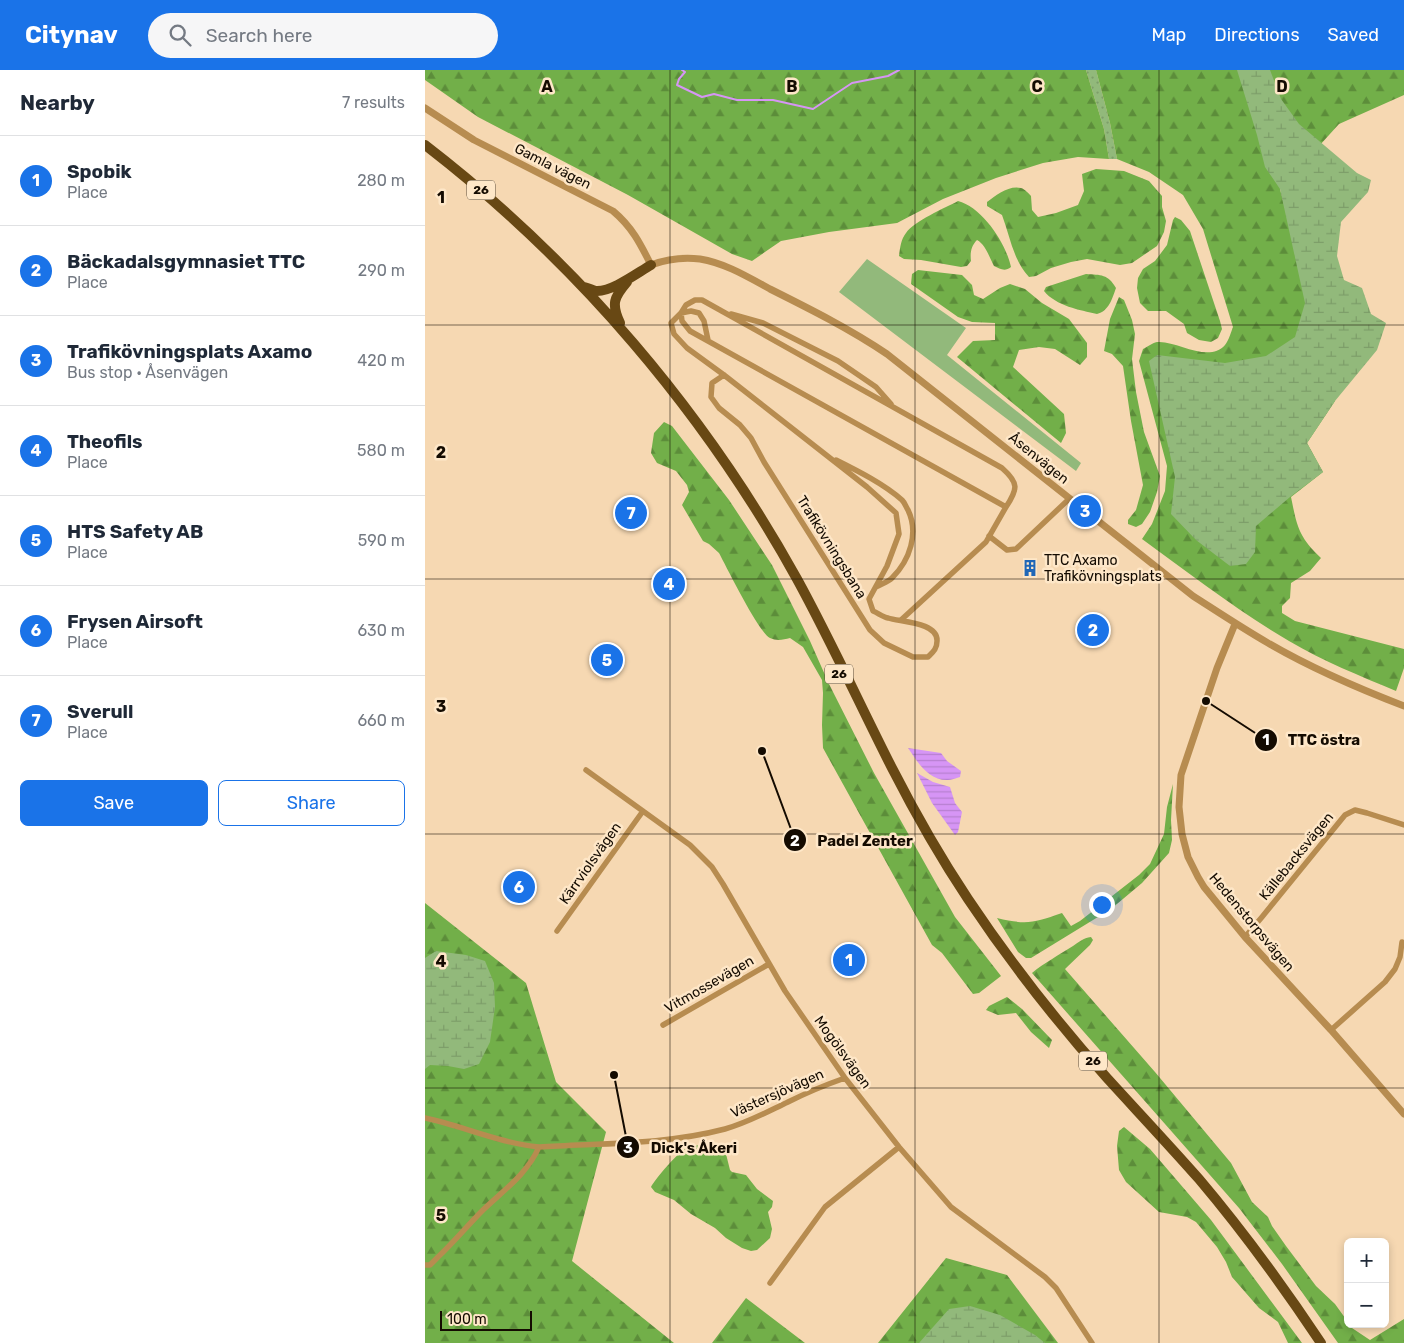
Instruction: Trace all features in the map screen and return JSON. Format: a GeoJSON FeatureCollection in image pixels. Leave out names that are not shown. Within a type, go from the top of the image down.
{"type":"FeatureCollection","features":[{"type":"Feature","properties":{"kind":"highway","name":"26"},"geometry":{"type":"LineString","coordinates":[[425,146],[509,215],[583,286],[684,405],[726,464],[797,578],[912,807],[967,898],[1057,1020],[1164,1139],[1230,1217],[1295,1304],[1321,1343]]}},
{"type":"Feature","properties":{"kind":"highway","name":"26"},"geometry":{"type":"LineString","coordinates":[[425,151],[506,218],[551,261],[620,335],[679,408],[722,467],[793,581],[888,773],[928,845],[987,937],[1052,1023],[1226,1221],[1314,1343]]}},
{"type":"Feature","properties":{"kind":"highway"},"geometry":{"type":"LineString","coordinates":[[583,286],[591,290],[602,290],[614,286],[651,265]]}},
{"type":"Feature","properties":{"kind":"highway"},"geometry":{"type":"LineString","coordinates":[[624,332],[615,312],[614,301],[619,291],[633,276]]}},
{"type":"Feature","properties":{"kind":"street","name":"Gamla vägen"},"geometry":{"type":"LineString","coordinates":[[425,108],[474,140],[613,211],[627,224],[639,240],[651,265]]}},
{"type":"Feature","properties":{"kind":"street","name":"Åsenvägen"},"geometry":{"type":"LineString","coordinates":[[651,265],[661,261],[686,258],[722,265],[843,326],[887,354],[1193,596],[1235,624],[1289,655],[1332,676],[1404,706]]}},
{"type":"Feature","properties":{"kind":"street"},"geometry":{"type":"LineString","coordinates":[[901,620],[986,542],[1013,497],[1015,486],[1011,476],[1002,468],[702,300],[695,300],[686,304],[681,313],[682,321],[690,331],[1006,507]]}},
{"type":"Feature","properties":{"kind":"street"},"geometry":{"type":"LineString","coordinates":[[681,313],[691,311],[699,313],[704,321],[708,340]]}},
{"type":"Feature","properties":{"kind":"street"},"geometry":{"type":"LineString","coordinates":[[723,312],[763,323],[838,361],[876,387],[894,408]]}},
{"type":"Feature","properties":{"kind":"street","name":"Trafikövningsbana"},"geometry":{"type":"LineString","coordinates":[[681,313],[671,324],[674,334],[687,348],[724,375],[867,487],[896,513],[899,534],[887,566],[869,599],[873,611],[887,618],[927,627],[936,635],[935,651],[928,657],[913,657],[884,642],[870,630],[764,462],[751,438],[740,425],[719,408],[711,397],[712,383],[724,375]]}},
{"type":"Feature","properties":{"kind":"street","name":"Trafikövningsbana"},"geometry":{"type":"LineString","coordinates":[[825,454],[867,475],[904,502],[912,520],[913,534],[909,552],[902,566],[891,578],[876,587]]}},
{"type":"Feature","properties":{"kind":"street"},"geometry":{"type":"LineString","coordinates":[[989,536],[1007,550],[1016,549],[1069,498]]}},
{"type":"Feature","properties":{"kind":"street","name":"Hedenstorpsvägen"},"geometry":{"type":"LineString","coordinates":[[1235,624],[1217,668],[1181,775],[1179,807],[1188,857],[1207,891],[1245,937],[1331,1030],[1404,1114]]}},
{"type":"Feature","properties":{"kind":"street","name":"Mogölsvägen"},"geometry":{"type":"LineString","coordinates":[[585,770],[689,845],[712,867],[785,991],[845,1078],[899,1146],[951,1207],[1045,1276],[1092,1343]]}},
{"type":"Feature","properties":{"kind":"street","name":"Källebacksvägen"},"geometry":{"type":"LineString","coordinates":[[1245,937],[1345,814],[1355,810],[1404,824]]}},
{"type":"Feature","properties":{"kind":"street","name":"Kärrviolsvägen"},"geometry":{"type":"LineString","coordinates":[[557,931],[643,811]]}},
{"type":"Feature","properties":{"kind":"street"},"geometry":{"type":"LineString","coordinates":[[1331,1030],[1385,982],[1395,969],[1403,942]]}},
{"type":"Feature","properties":{"kind":"street","name":"Vitmossevägen"},"geometry":{"type":"LineString","coordinates":[[663,1025],[769,964]]}},
{"type":"Feature","properties":{"kind":"street","name":"Västersjövägen"},"geometry":{"type":"LineString","coordinates":[[425,1118],[500,1140],[539,1147],[644,1142],[725,1129],[749,1121],[790,1100],[845,1078]]}},
{"type":"Feature","properties":{"kind":"street"},"geometry":{"type":"LineString","coordinates":[[770,1283],[825,1207],[899,1146]]}},
{"type":"Feature","properties":{"kind":"street"},"geometry":{"type":"LineString","coordinates":[[425,1265],[430,1265],[484,1210],[513,1184],[534,1157],[539,1147]]}},
{"type":"Feature","properties":{"kind":"green space"},"geometry":{"type":"Polygon","coordinates":[[[425,70],[1086,70],[1104,129],[1109,159],[1078,157],[1043,163],[996,178],[943,199],[897,223],[829,232],[781,241],[752,261],[732,254],[628,195],[478,117],[425,80],[425,70]]]}},
{"type":"Feature","properties":{"kind":"green space"},"geometry":{"type":"Polygon","coordinates":[[[1086,70],[1096,70],[1117,159],[1109,159],[1104,129],[1086,70]]]}},
{"type":"Feature","properties":{"kind":"green space"},"geometry":{"type":"Polygon","coordinates":[[[1096,70],[1404,70],[1404,95],[1339,124],[1280,189],[1335,401],[1307,443],[1323,472],[1291,497],[1295,516],[1303,537],[1321,558],[1310,571],[1291,583],[1290,598],[1282,606],[1282,613],[1295,621],[1404,649],[1404,668],[1396,691],[1328,662],[1289,641],[1233,605],[1142,539],[1152,524],[1165,491],[1167,466],[1139,361],[1143,349],[1157,342],[1165,342],[1201,352],[1210,352],[1218,350],[1225,345],[1233,327],[1203,229],[1183,195],[1149,172],[1117,159],[1096,70]]]}},
{"type":"Feature","properties":{"kind":"green space"},"geometry":{"type":"Polygon","coordinates":[[[1237,70],[1270,70],[1281,99],[1299,124],[1357,173],[1371,180],[1368,192],[1341,222],[1337,256],[1344,280],[1362,288],[1371,314],[1386,323],[1377,350],[1335,401],[1307,443],[1323,472],[1256,526],[1255,552],[1246,564],[1230,566],[1196,540],[1171,514],[1175,477],[1149,361],[1157,355],[1225,363],[1266,356],[1295,337],[1305,303],[1280,189],[1265,167],[1237,70]]]}},
{"type":"Feature","properties":{"kind":"green space"},"geometry":{"type":"Polygon","coordinates":[[[1096,169],[1124,171],[1149,181],[1162,196],[1162,207],[1166,221],[1164,232],[1157,246],[1132,263],[1120,265],[1087,259],[1051,268],[1036,276],[1029,277],[1019,263],[1002,215],[987,206],[987,202],[1007,189],[1016,187],[1025,190],[1031,196],[1032,210],[1038,217],[1056,213],[1078,205],[1084,191],[1082,174],[1096,169]]]}},
{"type":"Feature","properties":{"kind":"green space"},"geometry":{"type":"Polygon","coordinates":[[[958,201],[976,210],[992,227],[1004,247],[1011,267],[1009,269],[1000,269],[994,266],[985,248],[977,240],[971,250],[971,261],[967,266],[961,267],[904,259],[899,256],[903,238],[910,228],[958,201]]]}},
{"type":"Feature","properties":{"kind":"green space"},"geometry":{"type":"Polygon","coordinates":[[[1175,217],[1181,220],[1190,231],[1220,321],[1222,329],[1218,338],[1211,342],[1199,340],[1187,333],[1184,324],[1166,311],[1148,311],[1140,303],[1137,288],[1138,278],[1143,269],[1155,261],[1167,245],[1175,217]]]}},
{"type":"Feature","properties":{"kind":"green space"},"geometry":{"type":"Polygon","coordinates":[[[867,259],[966,328],[947,355],[1081,463],[1076,471],[839,292],[867,259]]]}},
{"type":"Feature","properties":{"kind":"green space"},"geometry":{"type":"Polygon","coordinates":[[[918,270],[962,275],[972,285],[974,295],[983,299],[1010,284],[1025,289],[1042,303],[1069,319],[1087,343],[1087,357],[1080,365],[1055,349],[1039,347],[1019,350],[1013,367],[1064,414],[1066,433],[1061,443],[957,357],[973,341],[995,340],[995,323],[972,322],[958,317],[911,284],[912,274],[918,270]]]}},
{"type":"Feature","properties":{"kind":"green space"},"geometry":{"type":"Polygon","coordinates":[[[1086,274],[1104,276],[1116,288],[1110,304],[1097,314],[1062,304],[1044,291],[1046,287],[1086,274]]]}},
{"type":"Feature","properties":{"kind":"green space"},"geometry":{"type":"Polygon","coordinates":[[[1119,297],[1124,300],[1132,320],[1135,334],[1132,359],[1136,392],[1144,432],[1160,476],[1150,512],[1142,524],[1136,527],[1128,524],[1128,520],[1136,510],[1143,485],[1123,366],[1112,354],[1104,351],[1110,319],[1119,297]]]}},
{"type":"Feature","properties":{"kind":"green space"},"geometry":{"type":"Polygon","coordinates":[[[664,422],[672,426],[729,500],[772,565],[874,773],[955,917],[1001,976],[979,993],[973,994],[942,953],[932,945],[823,748],[822,680],[803,647],[790,638],[775,640],[765,634],[751,613],[719,553],[703,541],[682,505],[689,492],[687,485],[676,471],[657,463],[651,453],[654,433],[664,422]]]}},
{"type":"Feature","properties":{"kind":"green space"},"geometry":{"type":"Polygon","coordinates":[[[1173,784],[1172,840],[1169,853],[1142,883],[1111,909],[1031,958],[1026,958],[1018,952],[997,918],[1015,922],[1030,922],[1062,913],[1071,926],[1080,921],[1139,875],[1150,864],[1164,834],[1167,807],[1173,784]]]}},
{"type":"Feature","properties":{"kind":"green space"},"geometry":{"type":"Polygon","coordinates":[[[425,903],[526,983],[556,1082],[606,1132],[572,1261],[674,1343],[425,1343],[425,903]]]}},
{"type":"Feature","properties":{"kind":"green space"},"geometry":{"type":"Polygon","coordinates":[[[1091,937],[1093,940],[1065,969],[1231,1163],[1252,1202],[1268,1217],[1272,1226],[1316,1286],[1335,1304],[1344,1316],[1344,1328],[1352,1328],[1370,1340],[1404,1319],[1404,1343],[1338,1343],[1282,1264],[1239,1208],[1032,973],[1086,938],[1091,937]]]}},
{"type":"Feature","properties":{"kind":"green space"},"geometry":{"type":"Polygon","coordinates":[[[436,951],[466,955],[485,961],[494,983],[495,1007],[490,1042],[479,1064],[464,1069],[430,1065],[425,1069],[425,958],[436,951]]]}},
{"type":"Feature","properties":{"kind":"green space"},"geometry":{"type":"Polygon","coordinates":[[[1007,997],[1022,1009],[1052,1040],[1049,1048],[1031,1032],[1016,1013],[998,1015],[986,1010],[989,1006],[1007,997]]]}},
{"type":"Feature","properties":{"kind":"green space"},"geometry":{"type":"Polygon","coordinates":[[[1124,1127],[1150,1149],[1211,1220],[1302,1343],[1288,1343],[1278,1322],[1259,1308],[1232,1277],[1217,1247],[1196,1222],[1187,1217],[1159,1212],[1126,1182],[1119,1170],[1117,1146],[1119,1131],[1124,1127]]]}},
{"type":"Feature","properties":{"kind":"green space"},"geometry":{"type":"Polygon","coordinates":[[[711,1143],[722,1145],[732,1172],[746,1175],[757,1189],[773,1201],[772,1207],[768,1212],[772,1229],[770,1238],[757,1250],[751,1251],[742,1248],[715,1228],[691,1214],[674,1200],[655,1192],[651,1187],[667,1166],[683,1150],[692,1146],[711,1143]]]}},
{"type":"Feature","properties":{"kind":"green space"},"geometry":{"type":"Polygon","coordinates":[[[946,1258],[1007,1275],[1058,1343],[878,1343],[946,1258]]]}},
{"type":"Feature","properties":{"kind":"green space"},"geometry":{"type":"Polygon","coordinates":[[[746,1298],[805,1343],[712,1343],[746,1298]]]}},
{"type":"Feature","properties":{"kind":"green space"},"geometry":{"type":"Polygon","coordinates":[[[970,1306],[1000,1315],[1035,1335],[1045,1343],[919,1343],[949,1309],[970,1306]]]}},
{"type":"Feature","properties":{"kind":"shaded area"},"geometry":{"type":"Polygon","coordinates":[[[908,748],[941,753],[947,761],[961,771],[960,777],[948,780],[929,774],[908,748]]]}},
{"type":"Feature","properties":{"kind":"shaded area"},"geometry":{"type":"Polygon","coordinates":[[[917,773],[933,782],[950,787],[955,803],[962,812],[958,832],[955,835],[932,803],[917,773]]]}},
{"type":"Feature","properties":{"kind":"waterway"},"geometry":{"type":"LineString","coordinates":[[682,70],[685,72],[677,85],[702,97],[714,94],[737,100],[773,100],[813,109],[852,83],[888,76],[899,70]]}},
{"type":"Feature","properties":{"kind":"place","name":"Trafikövningsplats Axamo"},"geometry":{"type":"Point","coordinates":[1085,511]}},
{"type":"Feature","properties":{"kind":"place","name":"Sverull"},"geometry":{"type":"Point","coordinates":[631,513]}},
{"type":"Feature","properties":{"kind":"place","name":"TTC Axamo Trafikövningsplats"},"geometry":{"type":"Point","coordinates":[1030,568]}},
{"type":"Feature","properties":{"kind":"place","name":"Theofils"},"geometry":{"type":"Point","coordinates":[669,584]}},
{"type":"Feature","properties":{"kind":"place","name":"Bäckadalsgymnasiet TTC"},"geometry":{"type":"Point","coordinates":[1093,630]}},
{"type":"Feature","properties":{"kind":"place","name":"HTS Safety AB"},"geometry":{"type":"Point","coordinates":[607,660]}},
{"type":"Feature","properties":{"kind":"place","name":"TTC östra"},"geometry":{"type":"Point","coordinates":[1206,701]}},
{"type":"Feature","properties":{"kind":"place","name":"Padel Zenter"},"geometry":{"type":"Point","coordinates":[762,751]}},
{"type":"Feature","properties":{"kind":"place","name":"Frysen Airsoft"},"geometry":{"type":"Point","coordinates":[519,887]}},
{"type":"Feature","properties":{"kind":"place","name":"Spobik"},"geometry":{"type":"Point","coordinates":[849,960]}},
{"type":"Feature","properties":{"kind":"place","name":"Dick's Åkeri"},"geometry":{"type":"Point","coordinates":[614,1075]}}]}
